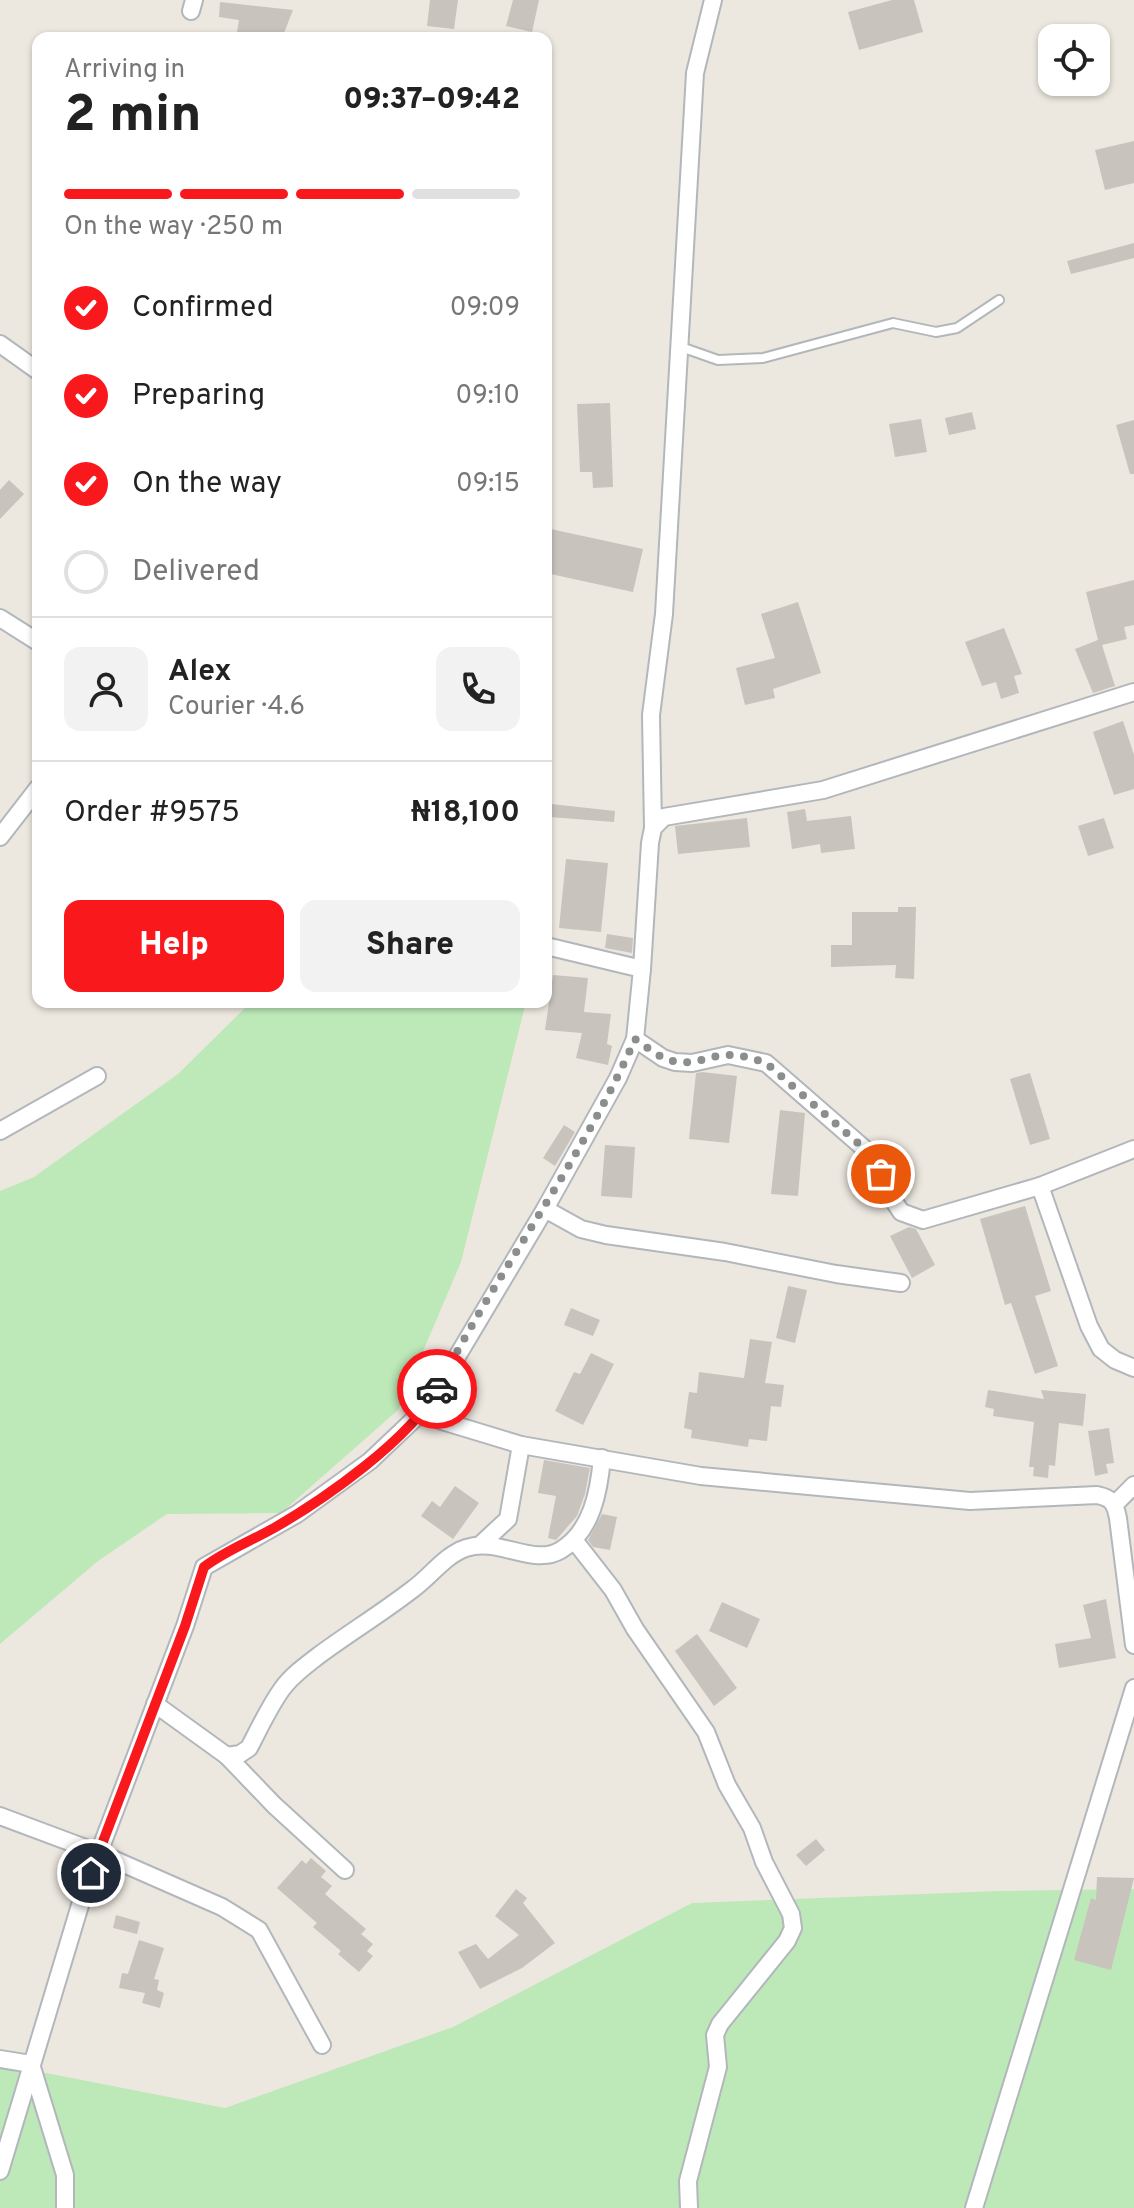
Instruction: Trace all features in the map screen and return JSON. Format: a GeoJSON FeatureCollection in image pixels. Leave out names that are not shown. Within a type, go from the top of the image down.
{"type":"FeatureCollection","features":[{"type":"Feature","properties":{"kind":"street"},"geometry":{"type":"LineString","coordinates":[[0,2171],[84,1892],[204,1567],[297,1514],[370,1461],[427,1407],[545,1209],[618,1078],[635,1039],[653,828],[651,715],[664,614],[695,73],[713,0]]}},
{"type":"Feature","properties":{"kind":"street"},"geometry":{"type":"LineString","coordinates":[[0,344],[32,367]]}},
{"type":"Feature","properties":{"kind":"street"},"geometry":{"type":"LineString","coordinates":[[0,618],[32,638]]}},
{"type":"Feature","properties":{"kind":"street"},"geometry":{"type":"LineString","coordinates":[[653,828],[664,817],[677,814],[823,790],[1134,692]]}},
{"type":"Feature","properties":{"kind":"street"},"geometry":{"type":"LineString","coordinates":[[0,837],[32,796]]}},
{"type":"Feature","properties":{"kind":"street"},"geometry":{"type":"LineString","coordinates":[[552,947],[642,969]]}},
{"type":"Feature","properties":{"kind":"street"},"geometry":{"type":"LineString","coordinates":[[635,1039],[663,1058],[675,1062],[692,1063],[728,1055],[766,1063],[874,1157],[885,1187],[901,1212],[923,1220],[1040,1186],[1134,1149]]}},
{"type":"Feature","properties":{"kind":"street"},"geometry":{"type":"LineString","coordinates":[[0,1131],[97,1076]]}},
{"type":"Feature","properties":{"kind":"street"},"geometry":{"type":"LineString","coordinates":[[1040,1186],[1089,1326],[1101,1349],[1115,1360],[1134,1368]]}},
{"type":"Feature","properties":{"kind":"street"},"geometry":{"type":"LineString","coordinates":[[545,1209],[581,1229],[606,1235],[901,1283]]}},
{"type":"Feature","properties":{"kind":"street"},"geometry":{"type":"LineString","coordinates":[[427,1407],[442,1421],[521,1445],[701,1476],[970,1501],[1108,1497],[1115,1504],[1134,1645]]}},
{"type":"Feature","properties":{"kind":"street"},"geometry":{"type":"LineString","coordinates":[[480,1545],[508,1519],[521,1445]]}},
{"type":"Feature","properties":{"kind":"street"},"geometry":{"type":"LineString","coordinates":[[227,1756],[240,1754],[249,1748],[281,1689],[297,1673],[414,1589],[464,1548],[496,1545],[537,1556],[559,1552],[583,1529],[599,1490],[602,1458]]}},
{"type":"Feature","properties":{"kind":"street"},"geometry":{"type":"LineString","coordinates":[[1115,1504],[1134,1485]]}},
{"type":"Feature","properties":{"kind":"street"},"geometry":{"type":"LineString","coordinates":[[574,1540],[613,1590],[635,1629],[706,1732],[727,1785],[752,1828],[764,1862],[791,1914],[793,1928],[787,1941],[720,2024],[715,2035],[718,2067],[688,2181],[689,2208]]}},
{"type":"Feature","properties":{"kind":"street"},"geometry":{"type":"LineString","coordinates":[[974,2208],[1133,1694]]}},
{"type":"Feature","properties":{"kind":"street"},"geometry":{"type":"LineString","coordinates":[[155,1704],[227,1756],[274,1805],[345,1870]]}},
{"type":"Feature","properties":{"kind":"street"},"geometry":{"type":"LineString","coordinates":[[0,1816],[99,1853],[222,1907],[259,1930],[322,2045]]}},
{"type":"Feature","properties":{"kind":"street"},"geometry":{"type":"LineString","coordinates":[[0,2059],[31,2064]]}},
{"type":"Feature","properties":{"kind":"street"},"geometry":{"type":"LineString","coordinates":[[31,2064],[65,2175],[65,2208]]}},
{"type":"Feature","properties":{"kind":"lane"},"geometry":{"type":"LineString","coordinates":[[681,347],[718,360],[763,358],[893,323],[936,332],[957,328],[999,300]]}},
{"type":"Feature","properties":{"kind":"green space"},"geometry":{"type":"Polygon","coordinates":[[[245,1008],[524,1008],[461,1262],[398,1410],[281,1513],[167,1514],[98,1561],[0,1644],[0,1191],[34,1177],[178,1074],[245,1008]]]}},
{"type":"Feature","properties":{"kind":"green space"},"geometry":{"type":"Polygon","coordinates":[[[1134,1889],[1134,2208],[0,2208],[0,2064],[225,2108],[453,2027],[692,1903],[1134,1889]]]}},
{"type":"Feature","properties":{"kind":"building"},"geometry":{"type":"Polygon","coordinates":[[[430,0],[458,0],[454,29],[427,26],[430,0]]]}},
{"type":"Feature","properties":{"kind":"building"},"geometry":{"type":"Polygon","coordinates":[[[513,0],[539,0],[532,32],[506,26],[513,0]]]}},
{"type":"Feature","properties":{"kind":"building"},"geometry":{"type":"Polygon","coordinates":[[[892,0],[914,0],[923,32],[859,50],[848,12],[892,0]]]}},
{"type":"Feature","properties":{"kind":"building"},"geometry":{"type":"Polygon","coordinates":[[[220,2],[293,10],[284,32],[237,32],[239,20],[219,17],[220,2]]]}},
{"type":"Feature","properties":{"kind":"building"},"geometry":{"type":"Polygon","coordinates":[[[1134,141],[1134,183],[1105,190],[1095,150],[1134,141]]]}},
{"type":"Feature","properties":{"kind":"building"},"geometry":{"type":"Polygon","coordinates":[[[1134,243],[1134,258],[1071,274],[1067,261],[1134,243]]]}},
{"type":"Feature","properties":{"kind":"building"},"geometry":{"type":"Polygon","coordinates":[[[610,403],[613,487],[593,488],[592,472],[580,472],[577,404],[610,403]]]}},
{"type":"Feature","properties":{"kind":"building"},"geometry":{"type":"Polygon","coordinates":[[[972,412],[976,429],[949,435],[945,418],[972,412]]]}},
{"type":"Feature","properties":{"kind":"building"},"geometry":{"type":"Polygon","coordinates":[[[921,419],[927,452],[895,457],[889,424],[921,419]]]}},
{"type":"Feature","properties":{"kind":"building"},"geometry":{"type":"Polygon","coordinates":[[[1134,420],[1134,474],[1130,474],[1116,425],[1134,420]]]}},
{"type":"Feature","properties":{"kind":"building"},"geometry":{"type":"Polygon","coordinates":[[[9,480],[24,494],[0,519],[0,490],[9,480]]]}},
{"type":"Feature","properties":{"kind":"building"},"geometry":{"type":"Polygon","coordinates":[[[552,529],[643,549],[633,592],[552,574],[552,529]]]}},
{"type":"Feature","properties":{"kind":"building"},"geometry":{"type":"Polygon","coordinates":[[[1134,580],[1134,625],[1124,627],[1127,639],[1102,645],[1115,686],[1093,693],[1075,649],[1098,640],[1086,592],[1134,580]]]}},
{"type":"Feature","properties":{"kind":"building"},"geometry":{"type":"Polygon","coordinates":[[[798,602],[821,673],[773,689],[775,698],[745,705],[736,668],[775,658],[761,614],[798,602]]]}},
{"type":"Feature","properties":{"kind":"building"},"geometry":{"type":"Polygon","coordinates":[[[1004,628],[1022,674],[1014,676],[1019,693],[1001,699],[996,682],[982,686],[965,642],[1004,628]]]}},
{"type":"Feature","properties":{"kind":"building"},"geometry":{"type":"Polygon","coordinates":[[[1123,721],[1134,755],[1134,789],[1114,795],[1093,732],[1123,721]]]}},
{"type":"Feature","properties":{"kind":"building"},"geometry":{"type":"Polygon","coordinates":[[[552,804],[615,811],[614,822],[552,817],[552,804]]]}},
{"type":"Feature","properties":{"kind":"building"},"geometry":{"type":"Polygon","coordinates":[[[805,809],[807,821],[851,816],[855,849],[821,853],[820,844],[792,849],[787,812],[805,809]]]}},
{"type":"Feature","properties":{"kind":"building"},"geometry":{"type":"Polygon","coordinates":[[[747,818],[750,847],[678,854],[675,826],[747,818]]]}},
{"type":"Feature","properties":{"kind":"building"},"geometry":{"type":"Polygon","coordinates":[[[1104,818],[1114,848],[1088,856],[1078,826],[1104,818]]]}},
{"type":"Feature","properties":{"kind":"building"},"geometry":{"type":"Polygon","coordinates":[[[566,859],[608,863],[601,932],[559,928],[566,859]]]}},
{"type":"Feature","properties":{"kind":"building"},"geometry":{"type":"Polygon","coordinates":[[[898,907],[916,907],[914,979],[895,978],[896,965],[831,967],[831,945],[852,945],[852,912],[898,912],[898,907]]]}},
{"type":"Feature","properties":{"kind":"building"},"geometry":{"type":"Polygon","coordinates":[[[607,934],[633,938],[632,953],[605,948],[607,934]]]}},
{"type":"Feature","properties":{"kind":"building"},"geometry":{"type":"Polygon","coordinates":[[[553,975],[588,978],[584,1012],[611,1014],[607,1044],[612,1046],[608,1065],[576,1058],[582,1033],[545,1030],[548,1008],[552,1008],[553,975]]]}},
{"type":"Feature","properties":{"kind":"building"},"geometry":{"type":"Polygon","coordinates":[[[696,1073],[737,1076],[729,1143],[689,1139],[696,1073]]]}},
{"type":"Feature","properties":{"kind":"building"},"geometry":{"type":"Polygon","coordinates":[[[1030,1073],[1050,1139],[1030,1145],[1010,1079],[1030,1073]]]}},
{"type":"Feature","properties":{"kind":"building"},"geometry":{"type":"Polygon","coordinates":[[[780,1110],[805,1113],[798,1196],[771,1194],[780,1110]]]}},
{"type":"Feature","properties":{"kind":"building"},"geometry":{"type":"Polygon","coordinates":[[[564,1125],[575,1132],[555,1166],[543,1158],[564,1125]]]}},
{"type":"Feature","properties":{"kind":"building"},"geometry":{"type":"Polygon","coordinates":[[[605,1145],[635,1147],[632,1198],[601,1196],[605,1145]]]}},
{"type":"Feature","properties":{"kind":"building"},"geometry":{"type":"Polygon","coordinates":[[[1025,1206],[1051,1291],[1035,1296],[1058,1366],[1035,1374],[1011,1303],[1005,1305],[980,1219],[1025,1206]]]}},
{"type":"Feature","properties":{"kind":"building"},"geometry":{"type":"Polygon","coordinates":[[[909,1227],[916,1229],[935,1265],[912,1278],[890,1236],[909,1227]]]}},
{"type":"Feature","properties":{"kind":"building"},"geometry":{"type":"Polygon","coordinates":[[[788,1286],[807,1290],[795,1343],[776,1338],[788,1286]]]}},
{"type":"Feature","properties":{"kind":"building"},"geometry":{"type":"Polygon","coordinates":[[[571,1308],[600,1320],[593,1336],[564,1325],[571,1308]]]}},
{"type":"Feature","properties":{"kind":"building"},"geometry":{"type":"Polygon","coordinates":[[[750,1339],[772,1342],[765,1383],[784,1385],[781,1407],[771,1406],[767,1441],[749,1439],[748,1447],[691,1438],[692,1430],[684,1428],[689,1392],[697,1393],[699,1372],[744,1378],[750,1339]]]}},
{"type":"Feature","properties":{"kind":"building"},"geometry":{"type":"Polygon","coordinates":[[[591,1353],[614,1364],[583,1425],[555,1411],[574,1372],[580,1374],[591,1353]]]}},
{"type":"Feature","properties":{"kind":"building"},"geometry":{"type":"Polygon","coordinates":[[[988,1390],[1044,1399],[1041,1390],[1086,1394],[1083,1426],[1059,1423],[1055,1466],[1049,1465],[1048,1478],[1033,1476],[1034,1467],[1029,1467],[1034,1422],[993,1416],[994,1409],[985,1407],[988,1390]]]}},
{"type":"Feature","properties":{"kind":"building"},"geometry":{"type":"Polygon","coordinates":[[[1109,1428],[1114,1463],[1106,1464],[1108,1473],[1095,1476],[1088,1431],[1109,1428]]]}},
{"type":"Feature","properties":{"kind":"building"},"geometry":{"type":"Polygon","coordinates":[[[544,1460],[590,1468],[577,1516],[556,1540],[548,1538],[556,1496],[538,1493],[544,1460]]]}},
{"type":"Feature","properties":{"kind":"building"},"geometry":{"type":"Polygon","coordinates":[[[455,1486],[479,1503],[453,1539],[421,1516],[432,1501],[440,1507],[455,1486]]]}},
{"type":"Feature","properties":{"kind":"building"},"geometry":{"type":"Polygon","coordinates":[[[602,1514],[617,1517],[610,1550],[593,1547],[588,1540],[602,1514]]]}},
{"type":"Feature","properties":{"kind":"building"},"geometry":{"type":"Polygon","coordinates":[[[1106,1599],[1116,1658],[1059,1668],[1055,1644],[1091,1638],[1083,1605],[1106,1599]]]}},
{"type":"Feature","properties":{"kind":"building"},"geometry":{"type":"Polygon","coordinates":[[[722,1602],[760,1619],[747,1648],[709,1631],[722,1602]]]}},
{"type":"Feature","properties":{"kind":"building"},"geometry":{"type":"Polygon","coordinates":[[[697,1634],[737,1688],[714,1706],[675,1651],[697,1634]]]}},
{"type":"Feature","properties":{"kind":"building"},"geometry":{"type":"Polygon","coordinates":[[[816,1839],[825,1850],[806,1866],[796,1855],[816,1839]]]}},
{"type":"Feature","properties":{"kind":"building"},"geometry":{"type":"Polygon","coordinates":[[[311,1858],[326,1871],[321,1877],[332,1886],[325,1894],[366,1929],[361,1934],[373,1944],[367,1951],[373,1956],[359,1972],[338,1954],[341,1951],[313,1927],[317,1923],[277,1888],[302,1860],[306,1864],[311,1858]]]}},
{"type":"Feature","properties":{"kind":"building"},"geometry":{"type":"Polygon","coordinates":[[[1097,1877],[1134,1878],[1111,1970],[1074,1960],[1091,1898],[1096,1900],[1097,1877]]]}},
{"type":"Feature","properties":{"kind":"building"},"geometry":{"type":"Polygon","coordinates":[[[516,1889],[527,1898],[523,1903],[555,1943],[522,1968],[480,1989],[458,1952],[476,1944],[488,1959],[519,1935],[495,1916],[516,1889]]]}},
{"type":"Feature","properties":{"kind":"building"},"geometry":{"type":"Polygon","coordinates":[[[116,1915],[140,1922],[137,1934],[113,1928],[116,1915]]]}},
{"type":"Feature","properties":{"kind":"building"},"geometry":{"type":"Polygon","coordinates":[[[139,1940],[164,1948],[154,1979],[159,1980],[157,1990],[164,1993],[160,2008],[142,2003],[145,1993],[119,1988],[122,1973],[128,1974],[139,1940]]]}},
{"type":"Feature","properties":{"kind":"way so far"},"geometry":{"type":"LineString","coordinates":[[437,1389],[545,1209],[618,1078],[635,1039],[663,1058],[675,1062],[692,1063],[728,1055],[766,1063],[874,1157],[881,1174]]}},
{"type":"Feature","properties":{"kind":"route"},"geometry":{"type":"LineString","coordinates":[[91,1873],[185,1626],[204,1567],[297,1514],[370,1461],[427,1407],[437,1389]]}}]}
